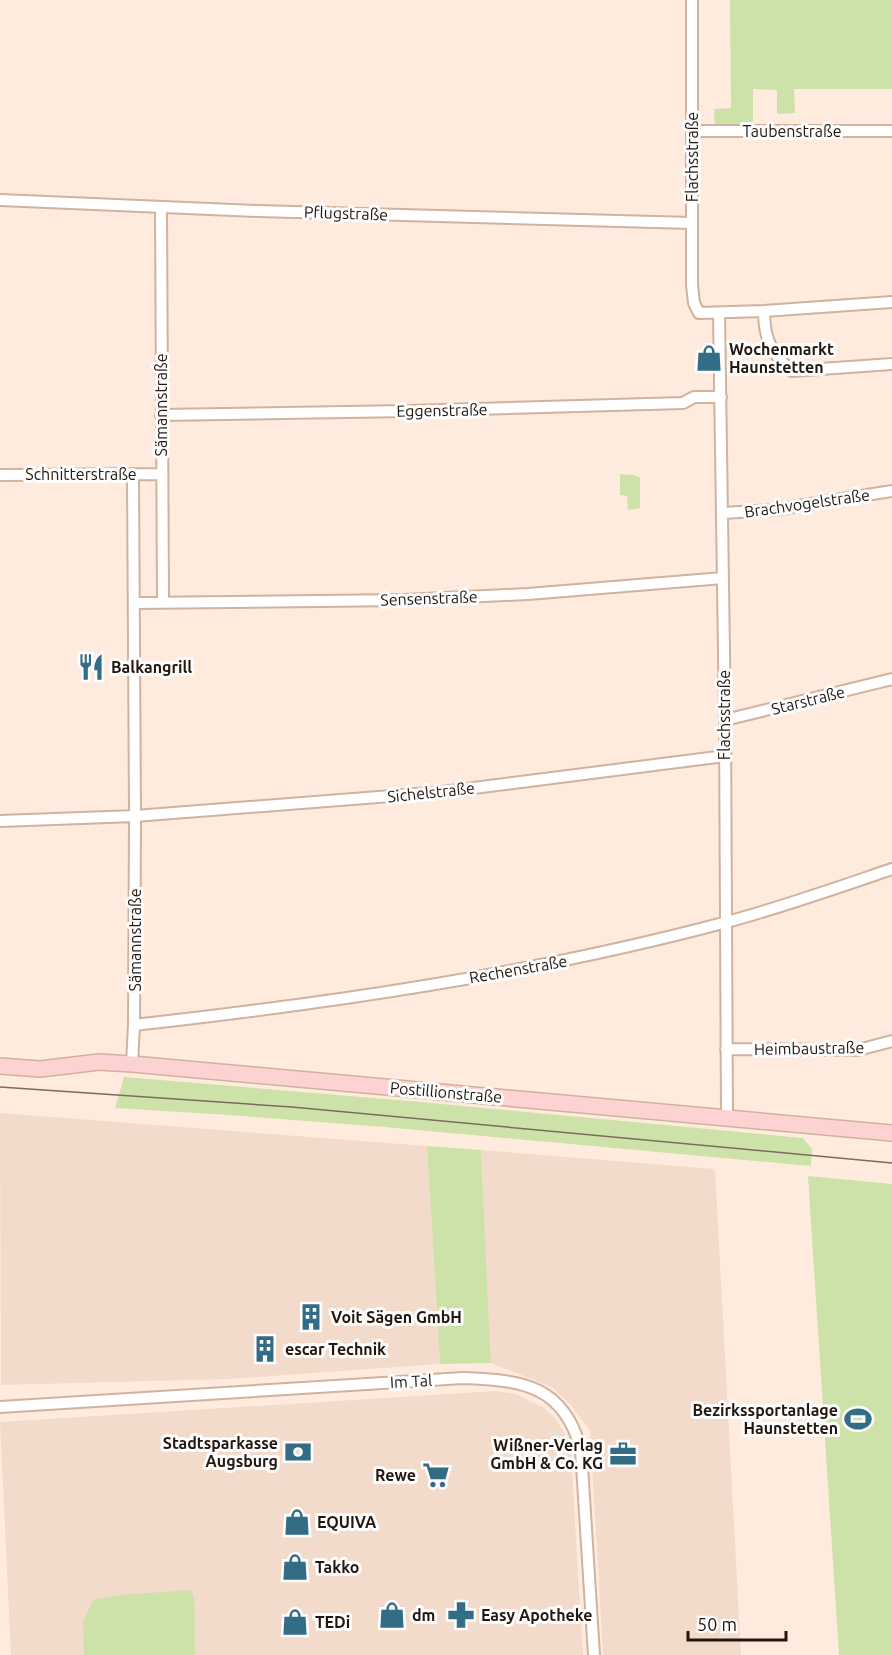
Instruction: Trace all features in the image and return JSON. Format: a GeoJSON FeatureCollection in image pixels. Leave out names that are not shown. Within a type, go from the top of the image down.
{"type":"FeatureCollection","features":[{"type":"Feature","properties":{"kind":"street","name":"Flachsstraße"},"geometry":{"type":"LineString","coordinates":[[692,0],[693,303],[699,313],[719,313],[723,513],[727,1118]]}},
{"type":"Feature","properties":{"kind":"street","name":"Taubenstraße"},"geometry":{"type":"LineString","coordinates":[[693,131],[892,131]]}},
{"type":"Feature","properties":{"kind":"street","name":"Pflugstraße"},"geometry":{"type":"LineString","coordinates":[[0,200],[692,223]]}},
{"type":"Feature","properties":{"kind":"street","name":"Sämannstraße"},"geometry":{"type":"LineString","coordinates":[[161,207],[164,603]]}},
{"type":"Feature","properties":{"kind":"street"},"geometry":{"type":"LineString","coordinates":[[719,313],[892,302]]}},
{"type":"Feature","properties":{"kind":"street"},"geometry":{"type":"LineString","coordinates":[[764,311],[764,328],[770,344],[778,360],[792,371],[892,364]]}},
{"type":"Feature","properties":{"kind":"street","name":"Eggenstraße"},"geometry":{"type":"LineString","coordinates":[[161,415],[428,411],[683,403],[694,397],[721,397]]}},
{"type":"Feature","properties":{"kind":"street","name":"Sämannstraße"},"geometry":{"type":"LineString","coordinates":[[132,1064],[135,1025],[133,474]]}},
{"type":"Feature","properties":{"kind":"street","name":"Schnitterstraße"},"geometry":{"type":"LineString","coordinates":[[0,475],[162,474]]}},
{"type":"Feature","properties":{"kind":"street","name":"Brachvogelstraße"},"geometry":{"type":"LineString","coordinates":[[723,513],[773,510],[892,491]]}},
{"type":"Feature","properties":{"kind":"street","name":"Sensenstraße"},"geometry":{"type":"LineString","coordinates":[[134,603],[426,599],[528,594],[723,579]]}},
{"type":"Feature","properties":{"kind":"street","name":"Starstraße"},"geometry":{"type":"LineString","coordinates":[[725,720],[892,679]]}},
{"type":"Feature","properties":{"kind":"street","name":"Sichelstraße"},"geometry":{"type":"LineString","coordinates":[[135,816],[442,792],[725,756]]}},
{"type":"Feature","properties":{"kind":"street"},"geometry":{"type":"LineString","coordinates":[[0,821],[135,816]]}},
{"type":"Feature","properties":{"kind":"street","name":"Rechenstraße"},"geometry":{"type":"LineString","coordinates":[[135,1025],[436,984],[580,957],[725,922],[892,869]]}},
{"type":"Feature","properties":{"kind":"street","name":"Heimbaustraße"},"geometry":{"type":"LineString","coordinates":[[726,1049],[858,1050],[892,1041]]}},
{"type":"Feature","properties":{"kind":"street","name":"Postillionstraße"},"geometry":{"type":"LineString","coordinates":[[0,1066],[40,1069],[99,1062],[132,1064],[892,1134]]}},
{"type":"Feature","properties":{"kind":"street","name":"Im Tal"},"geometry":{"type":"LineString","coordinates":[[0,1407],[463,1378],[506,1380],[531,1386],[545,1393],[567,1416],[576,1432],[581,1450],[594,1655]]}},
{"type":"Feature","properties":{"kind":"shaded area"},"geometry":{"type":"Polygon","coordinates":[[[0,1113],[427,1146],[440,1364],[230,1379],[1,1385],[0,1113]]]}},
{"type":"Feature","properties":{"kind":"shaded area"},"geometry":{"type":"Polygon","coordinates":[[[481,1150],[715,1169],[741,1655],[603,1655],[590,1431],[571,1405],[553,1388],[491,1363],[481,1150]]]}},
{"type":"Feature","properties":{"kind":"shaded area"},"geometry":{"type":"Polygon","coordinates":[[[496,1391],[516,1394],[543,1407],[555,1418],[566,1436],[571,1453],[583,1655],[11,1655],[0,1422],[496,1391]]]}},
{"type":"Feature","properties":{"kind":"green space"},"geometry":{"type":"Polygon","coordinates":[[[730,0],[892,0],[892,89],[794,89],[795,113],[777,114],[777,90],[753,89],[753,126],[715,126],[714,109],[731,108],[730,0]]]}},
{"type":"Feature","properties":{"kind":"green space"},"geometry":{"type":"Polygon","coordinates":[[[620,474],[640,478],[640,508],[628,510],[627,496],[620,495],[620,474]]]}},
{"type":"Feature","properties":{"kind":"green space"},"geometry":{"type":"Polygon","coordinates":[[[124,1077],[803,1138],[812,1149],[811,1166],[384,1127],[115,1108],[124,1077]]]}},
{"type":"Feature","properties":{"kind":"green space"},"geometry":{"type":"Polygon","coordinates":[[[427,1146],[481,1150],[491,1363],[440,1364],[427,1146]]]}},
{"type":"Feature","properties":{"kind":"green space","name":"Bezirkssportanlage Haunstetten"},"geometry":{"type":"Polygon","coordinates":[[[808,1176],[892,1184],[892,1655],[839,1655],[808,1176]]]}},
{"type":"Feature","properties":{"kind":"green space"},"geometry":{"type":"Polygon","coordinates":[[[190,1590],[194,1596],[195,1655],[84,1655],[83,1623],[93,1600],[121,1595],[190,1590]]]}},
{"type":"Feature","properties":{"kind":"tram line"},"geometry":{"type":"LineString","coordinates":[[0,1087],[292,1107],[892,1163]]}},
{"type":"Feature","properties":{"kind":"place","name":"Wochenmarkt Haunstetten"},"geometry":{"type":"Point","coordinates":[709,358]}},
{"type":"Feature","properties":{"kind":"place","name":"Balkangrill"},"geometry":{"type":"Point","coordinates":[91,667]}},
{"type":"Feature","properties":{"kind":"place","name":"Voit Sägen GmbH"},"geometry":{"type":"Point","coordinates":[311,1317]}},
{"type":"Feature","properties":{"kind":"place","name":"escar Technik"},"geometry":{"type":"Point","coordinates":[265,1349]}},
{"type":"Feature","properties":{"kind":"place","name":"Bezirkssportanlage Haunstetten"},"geometry":{"type":"Point","coordinates":[858,1419]}},
{"type":"Feature","properties":{"kind":"place","name":"Stadtsparkasse Augsburg"},"geometry":{"type":"Point","coordinates":[298,1452]}},
{"type":"Feature","properties":{"kind":"place","name":"Wißner-Verlag GmbH & Co. KG"},"geometry":{"type":"Point","coordinates":[623,1454]}},
{"type":"Feature","properties":{"kind":"place","name":"Rewe"},"geometry":{"type":"Point","coordinates":[436,1475]}},
{"type":"Feature","properties":{"kind":"place","name":"EQUIVA"},"geometry":{"type":"Point","coordinates":[297,1522]}},
{"type":"Feature","properties":{"kind":"place","name":"Takko"},"geometry":{"type":"Point","coordinates":[295,1567]}},
{"type":"Feature","properties":{"kind":"place","name":"dm"},"geometry":{"type":"Point","coordinates":[392,1615]}},
{"type":"Feature","properties":{"kind":"place","name":"Easy Apotheke"},"geometry":{"type":"Point","coordinates":[461,1615]}},
{"type":"Feature","properties":{"kind":"place","name":"TEDi"},"geometry":{"type":"Point","coordinates":[295,1622]}}]}
